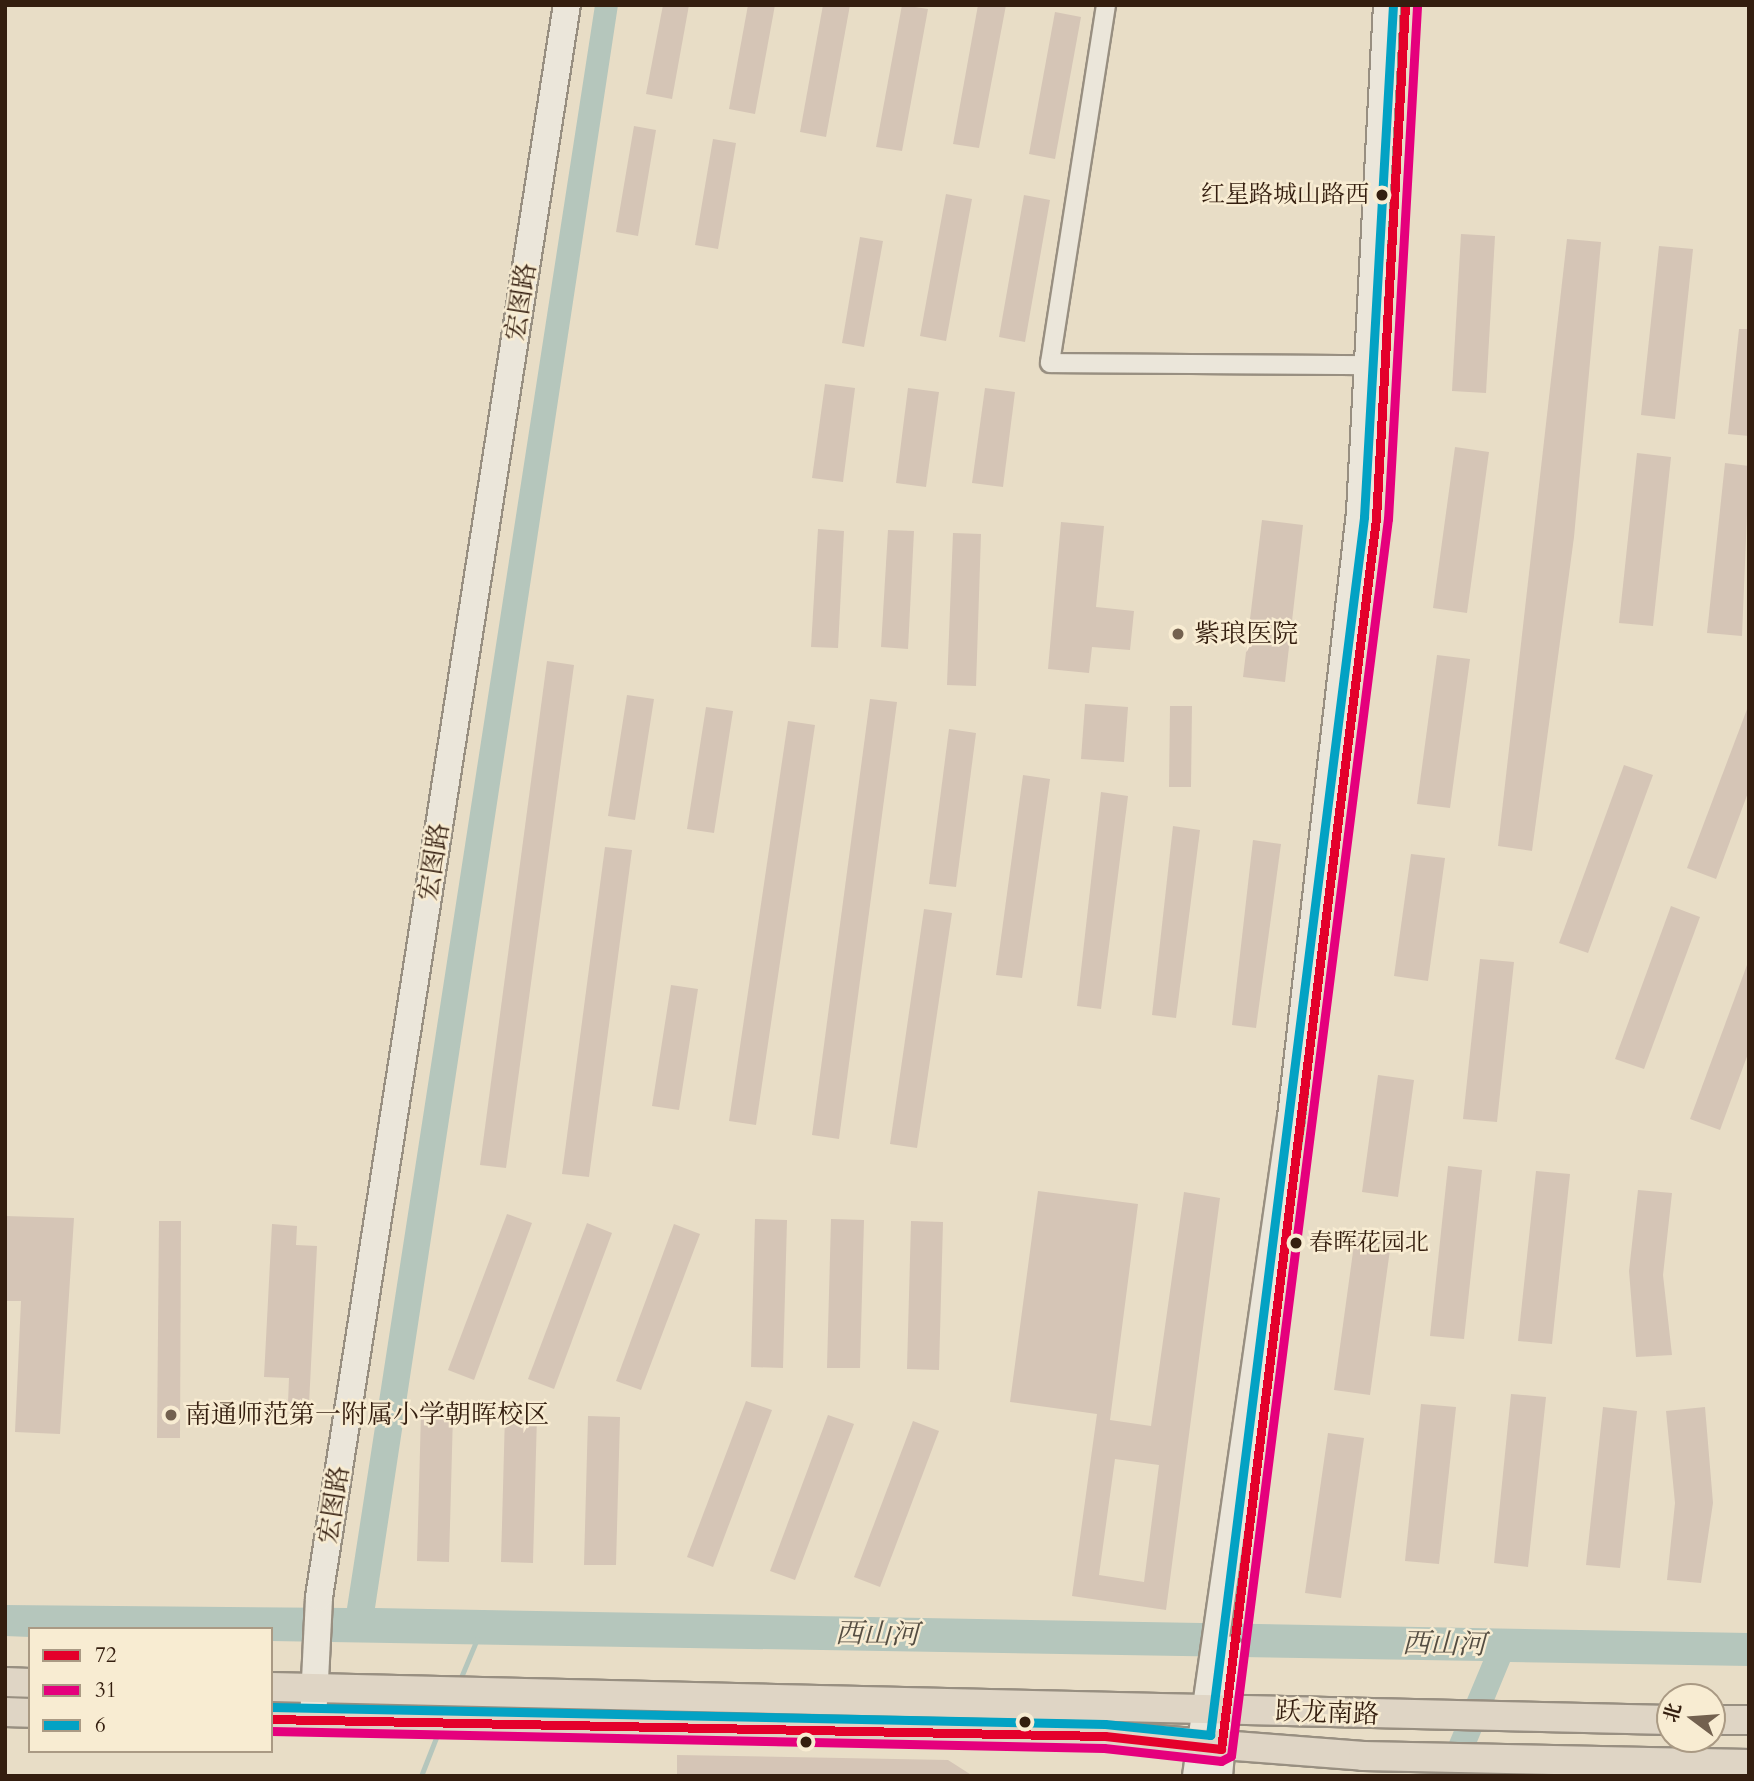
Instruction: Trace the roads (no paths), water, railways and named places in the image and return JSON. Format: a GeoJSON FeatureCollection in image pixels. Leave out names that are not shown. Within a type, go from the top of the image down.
{"type":"FeatureCollection","features":[{"type":"Feature","properties":{"kind":"main road","name":"宏图路"},"geometry":{"type":"LineString","coordinates":[[313,1721],[319,1597],[567,5]]}},
{"type":"Feature","properties":{"kind":"main road"},"geometry":{"type":"LineString","coordinates":[[1227,1617],[1290,1117],[1360,512],[1387,5]]}},
{"type":"Feature","properties":{"kind":"main road"},"geometry":{"type":"LineString","coordinates":[[1196,1776],[1213,1757],[1213,1708],[1219,1664],[1288,1245],[1376,517],[1405,5]]}},
{"type":"Feature","properties":{"kind":"main road"},"geometry":{"type":"LineString","coordinates":[[5,1682],[28,1683]]}},
{"type":"Feature","properties":{"kind":"main road","name":"跃龙南路"},"geometry":{"type":"LineString","coordinates":[[273,1687],[1656,1720]]}},
{"type":"Feature","properties":{"kind":"main road"},"geometry":{"type":"LineString","coordinates":[[5,1712],[28,1713]]}},
{"type":"Feature","properties":{"kind":"main road","name":"跃龙南路"},"geometry":{"type":"LineString","coordinates":[[273,1719],[1105,1736],[1213,1757],[1435,1756],[1749,1763]]}},
{"type":"Feature","properties":{"kind":"main road"},"geometry":{"type":"LineString","coordinates":[[1726,1720],[1749,1720]]}},
{"type":"Feature","properties":{"kind":"street"},"geometry":{"type":"LineString","coordinates":[[1106,5],[1050,363],[1369,365]]}},
{"type":"Feature","properties":{"kind":"water","name":"西山河"},"geometry":{"type":"Polygon","coordinates":[[[595,5],[618,5],[375,1608],[1749,1633],[1749,1666],[1510,1662],[1463,1776],[1435,1776],[1483,1661],[273,1641],[273,1627],[28,1627],[28,1637],[5,1636],[5,1605],[347,1608],[595,5]]]}},
{"type":"Feature","properties":{"kind":"waterway"},"geometry":{"type":"LineString","coordinates":[[459,1682],[477,1639]]}},
{"type":"Feature","properties":{"kind":"waterway"},"geometry":{"type":"LineString","coordinates":[[421,1776],[439,1730]]}},
{"type":"Feature","properties":{"kind":"place","name":"红星路城山路西"},"geometry":{"type":"Point","coordinates":[1382,195]}},
{"type":"Feature","properties":{"kind":"place","name":"紫琅医院"},"geometry":{"type":"Point","coordinates":[1178,634]}},
{"type":"Feature","properties":{"kind":"place","name":"春晖花园北"},"geometry":{"type":"Point","coordinates":[1296,1243]}},
{"type":"Feature","properties":{"kind":"place","name":"南通师范第一附属小学朝晖校区"},"geometry":{"type":"Point","coordinates":[171,1415]}}]}
